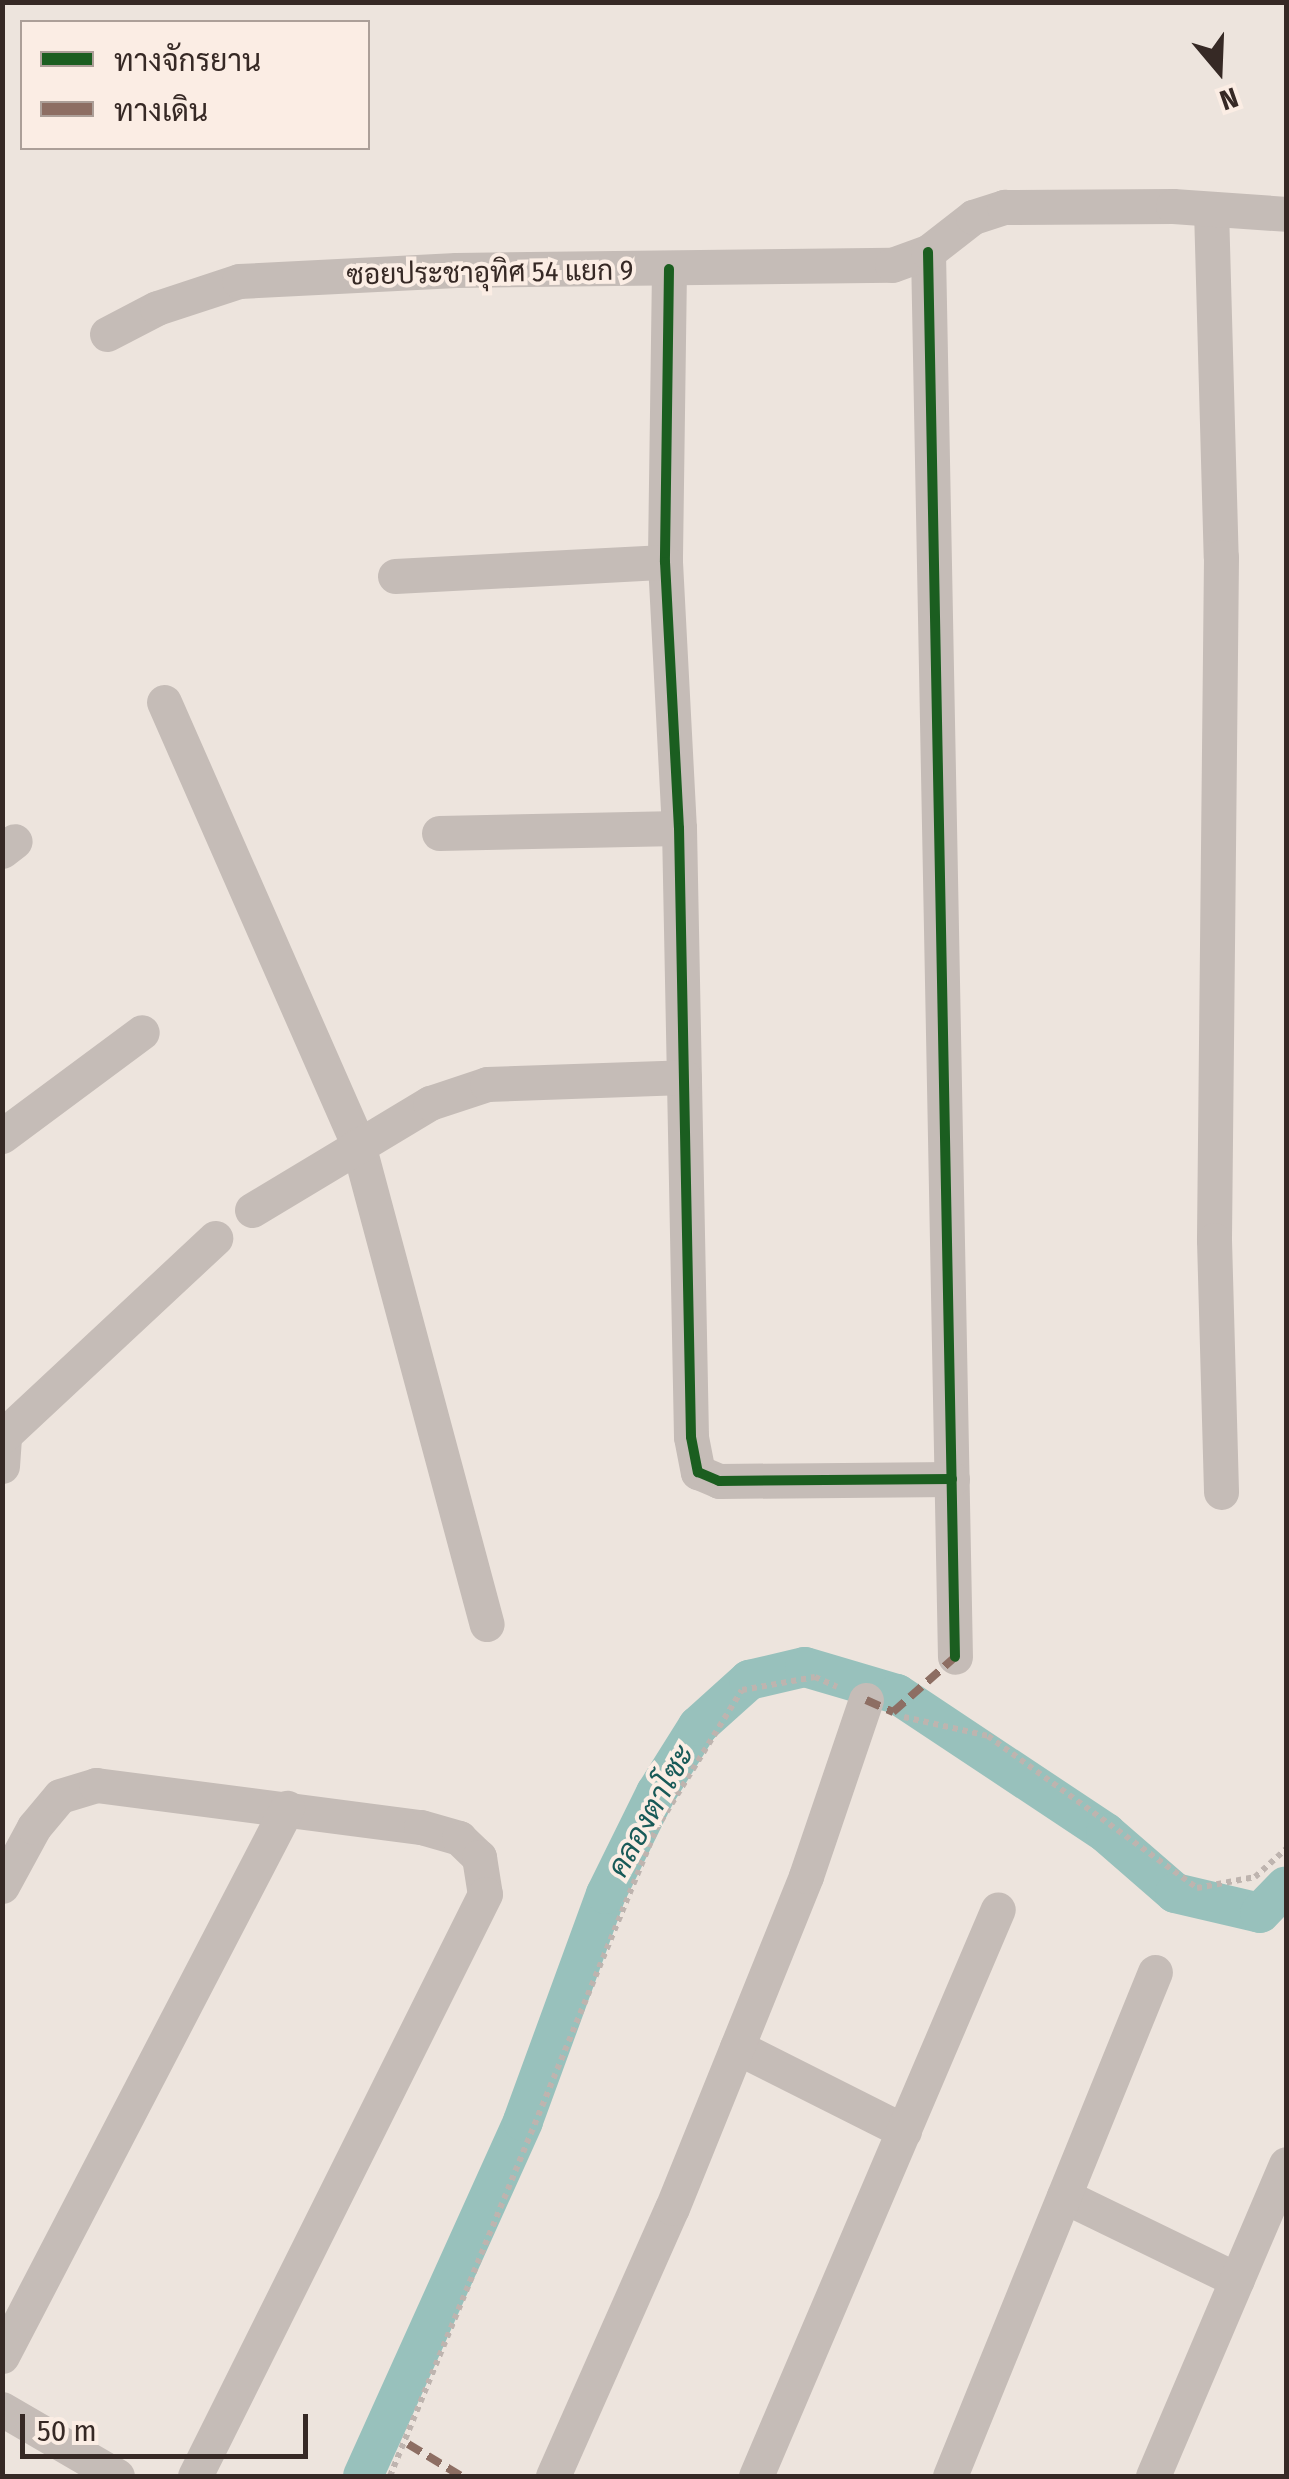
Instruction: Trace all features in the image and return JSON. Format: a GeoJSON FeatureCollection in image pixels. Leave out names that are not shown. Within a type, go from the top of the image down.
{"type":"FeatureCollection","features":[{"type":"Feature","properties":{"kind":"street","name":"ซอยประชาอุทิศ 54 แยก 9"},"geometry":{"type":"LineString","coordinates":[[108,334],[158,308],[239,281],[456,270],[892,266],[928,252],[972,217],[1004,207],[1210,209],[1286,214]]}},
{"type":"Feature","properties":{"kind":"street"},"geometry":{"type":"LineString","coordinates":[[1210,209],[1221,557],[1214,1240],[1221,1492]]}},
{"type":"Feature","properties":{"kind":"street"},"geometry":{"type":"LineString","coordinates":[[928,252],[955,1657]]}},
{"type":"Feature","properties":{"kind":"street"},"geometry":{"type":"LineString","coordinates":[[669,269],[666,562],[680,828],[691,1436],[698,1472],[719,1481],[952,1479]]}},
{"type":"Feature","properties":{"kind":"street"},"geometry":{"type":"LineString","coordinates":[[395,576],[666,562]]}},
{"type":"Feature","properties":{"kind":"street"},"geometry":{"type":"LineString","coordinates":[[164,702],[358,1144],[487,1624]]}},
{"type":"Feature","properties":{"kind":"street"},"geometry":{"type":"LineString","coordinates":[[439,833],[680,828]]}},
{"type":"Feature","properties":{"kind":"street"},"geometry":{"type":"LineString","coordinates":[[2,1136],[142,1032]]}},
{"type":"Feature","properties":{"kind":"street"},"geometry":{"type":"LineString","coordinates":[[252,1210],[430,1104],[487,1084],[684,1077]]}},
{"type":"Feature","properties":{"kind":"street"},"geometry":{"type":"LineString","coordinates":[[2,1466],[3,1435],[216,1238]]}},
{"type":"Feature","properties":{"kind":"street"},"geometry":{"type":"LineString","coordinates":[[553,2476],[806,1876],[866,1700]]}},
{"type":"Feature","properties":{"kind":"street"},"geometry":{"type":"LineString","coordinates":[[2,1886],[34,1827],[60,1796],[96,1785],[287,1808],[459,1838],[479,1857],[484,1894],[194,2476]]}},
{"type":"Feature","properties":{"kind":"street"},"geometry":{"type":"LineString","coordinates":[[2,2356],[287,1808]]}},
{"type":"Feature","properties":{"kind":"street"},"geometry":{"type":"LineString","coordinates":[[756,2476],[998,1908]]}},
{"type":"Feature","properties":{"kind":"street"},"geometry":{"type":"LineString","coordinates":[[950,2476],[1155,1972]]}},
{"type":"Feature","properties":{"kind":"street"},"geometry":{"type":"LineString","coordinates":[[737,2047],[904,2131]]}},
{"type":"Feature","properties":{"kind":"street"},"geometry":{"type":"LineString","coordinates":[[1153,2476],[1286,2164]]}},
{"type":"Feature","properties":{"kind":"street"},"geometry":{"type":"LineString","coordinates":[[1064,2196],[1237,2280]]}},
{"type":"Feature","properties":{"kind":"street"},"geometry":{"type":"LineString","coordinates":[[2,2410],[116,2476]]}},
{"type":"Feature","properties":{"kind":"path"},"geometry":{"type":"LineString","coordinates":[[390,2476],[656,1829],[742,1690],[815,1678],[866,1700]]}},
{"type":"Feature","properties":{"kind":"path"},"geometry":{"type":"LineString","coordinates":[[904,1716],[988,1736],[1198,1888],[1255,1877],[1286,1849]]}},
{"type":"Feature","properties":{"kind":"waterway","name":"คลองตาโซะ"},"geometry":{"type":"LineString","coordinates":[[363,2476],[523,2121],[606,1894],[656,1793],[698,1726],[749,1680],[805,1667],[897,1694],[1106,1833],[1175,1893],[1260,1913],[1286,1886]]}},
{"type":"Feature","properties":{"kind":"marked path"},"geometry":{"type":"LineString","coordinates":[[866,1700],[893,1712],[955,1657]]}},
{"type":"Feature","properties":{"kind":"marked path"},"geometry":{"type":"LineString","coordinates":[[408,2444],[461,2476]]}},
{"type":"Feature","properties":{"kind":"cycle path"},"geometry":{"type":"LineString","coordinates":[[928,252],[955,1657]]}},
{"type":"Feature","properties":{"kind":"cycle path"},"geometry":{"type":"LineString","coordinates":[[669,269],[665,562],[679,828],[691,1437],[698,1472],[719,1481],[952,1479]]}}]}
